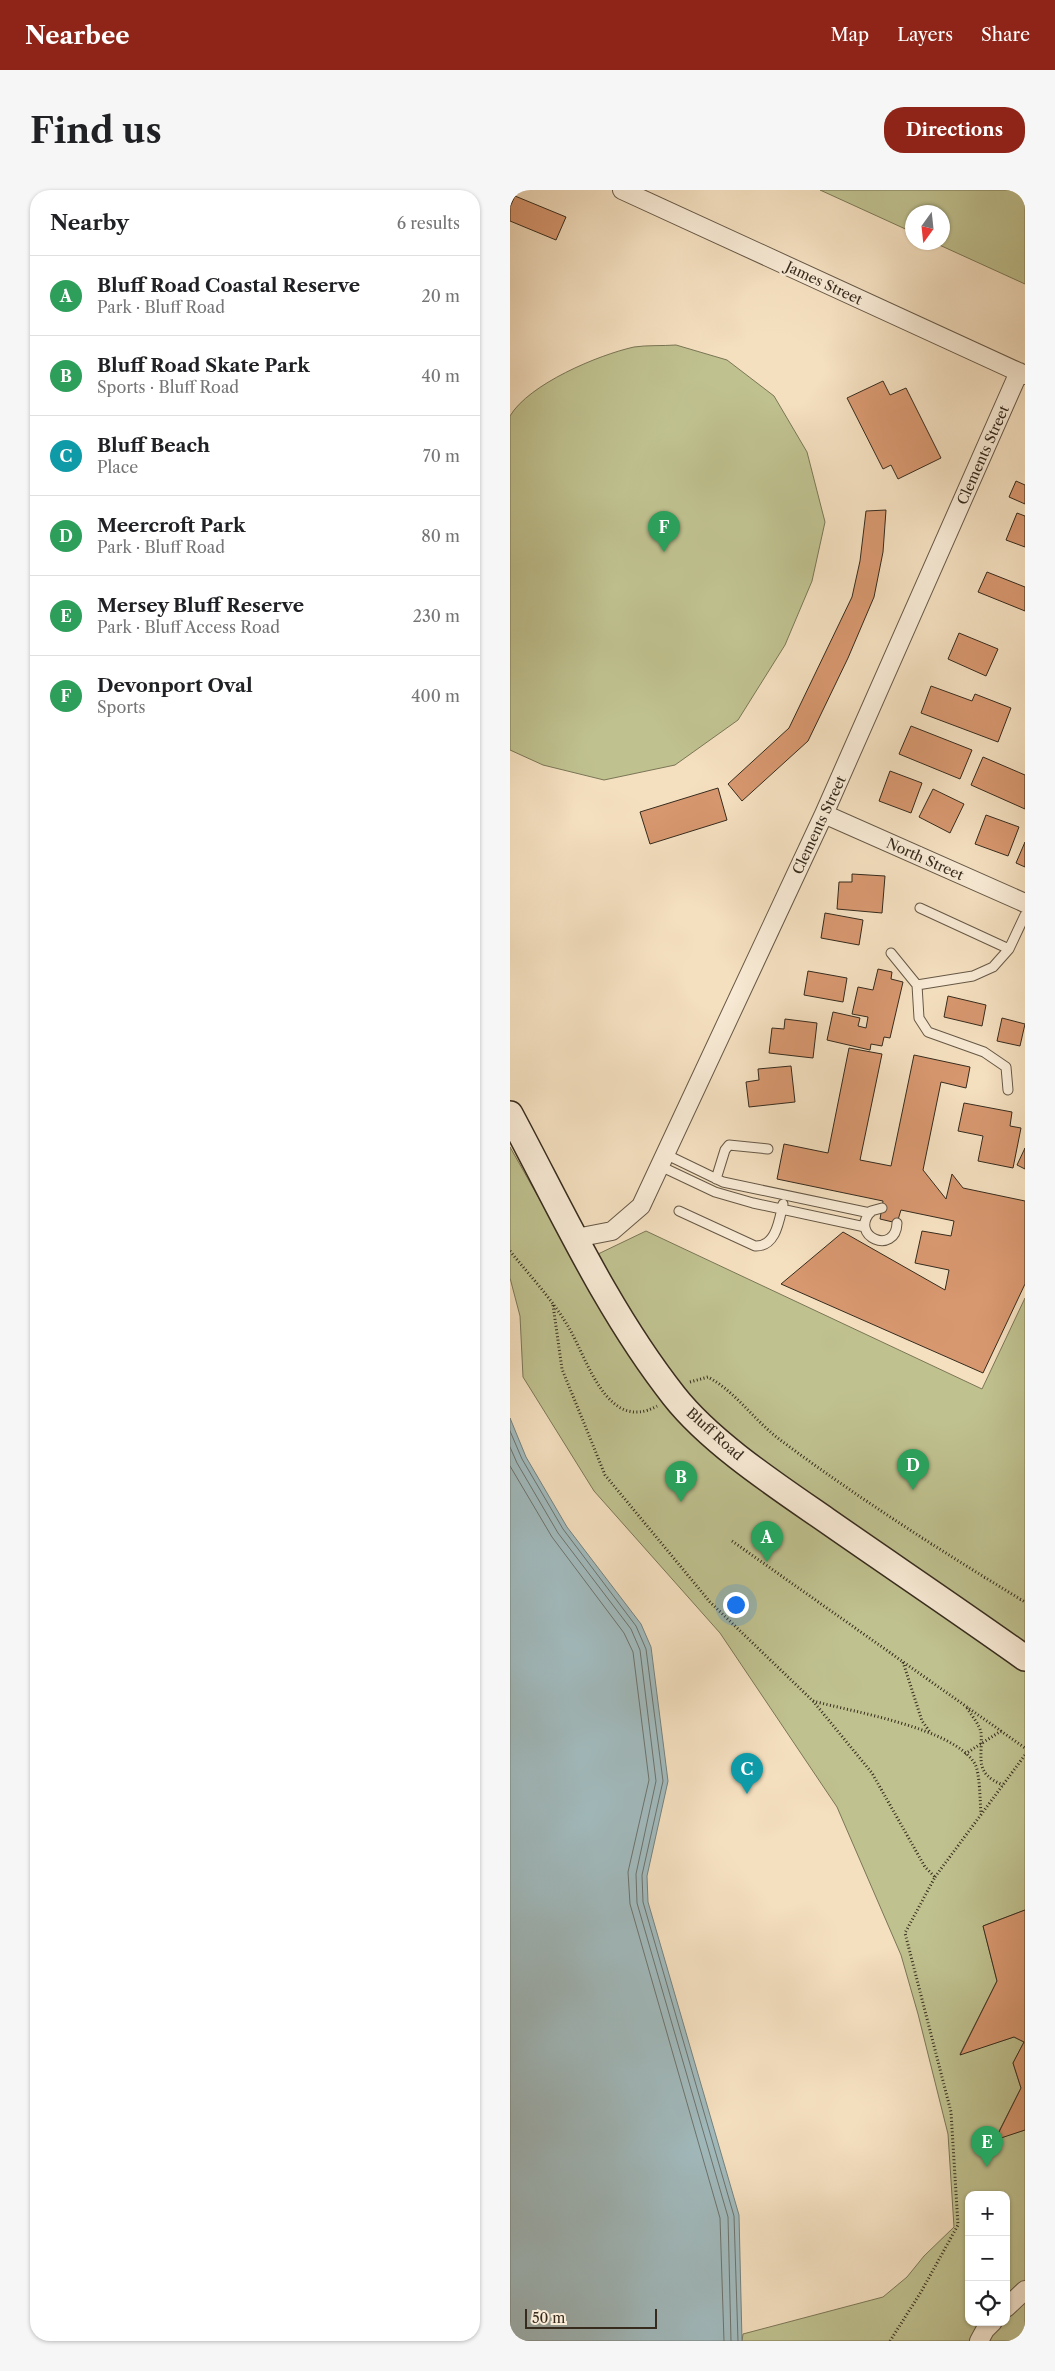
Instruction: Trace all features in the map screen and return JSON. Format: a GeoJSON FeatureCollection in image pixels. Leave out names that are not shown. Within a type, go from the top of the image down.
{"type":"FeatureCollection","features":[{"type":"Feature","properties":{"kind":"street","name":"James Street"},"geometry":{"type":"LineString","coordinates":[[622,190],[1022,374]]}},
{"type":"Feature","properties":{"kind":"street","name":"Clements Street"},"geometry":{"type":"LineString","coordinates":[[576,1238],[612,1231],[641,1206],[824,814],[1022,374]]}},
{"type":"Feature","properties":{"kind":"street","name":"North Street"},"geometry":{"type":"LineString","coordinates":[[824,814],[1025,903]]}},
{"type":"Feature","properties":{"kind":"street","name":"Bluff Road"},"geometry":{"type":"LineString","coordinates":[[510,1114],[622,1320],[675,1397],[736,1455],[1025,1658]]}},
{"type":"Feature","properties":{"kind":"street"},"geometry":{"type":"LineString","coordinates":[[1010,2304],[1025,2290]]}},
{"type":"Feature","properties":{"kind":"street"},"geometry":{"type":"LineString","coordinates":[[979,2341],[990,2326]]}},
{"type":"Feature","properties":{"kind":"lane"},"geometry":{"type":"LineString","coordinates":[[920,908],[1009,949]]}},
{"type":"Feature","properties":{"kind":"lane"},"geometry":{"type":"LineString","coordinates":[[917,985],[973,976],[993,967],[1009,949],[1025,915]]}},
{"type":"Feature","properties":{"kind":"lane"},"geometry":{"type":"LineString","coordinates":[[891,953],[917,985],[919,1018],[928,1032],[984,1052],[1006,1067],[1008,1090]]}},
{"type":"Feature","properties":{"kind":"lane"},"geometry":{"type":"LineString","coordinates":[[716,1179],[725,1150],[729,1144],[768,1149]]}},
{"type":"Feature","properties":{"kind":"lane"},"geometry":{"type":"LineString","coordinates":[[663,1160],[743,1188],[870,1213],[882,1208]]}},
{"type":"Feature","properties":{"kind":"lane"},"geometry":{"type":"LineString","coordinates":[[663,1160],[715,1192],[754,1203],[865,1227]]}},
{"type":"Feature","properties":{"kind":"lane"},"geometry":{"type":"LineString","coordinates":[[679,1212],[755,1246],[762,1246],[773,1238],[785,1196]]}},
{"type":"Feature","properties":{"kind":"lane"},"geometry":{"type":"LineString","coordinates":[[870,1213],[865,1221],[865,1227],[870,1237],[880,1241],[886,1241],[895,1234],[897,1223]]}},
{"type":"Feature","properties":{"kind":"path"},"geometry":{"type":"LineString","coordinates":[[510,1251],[569,1327],[602,1392],[612,1402],[624,1409],[637,1412],[650,1410],[675,1397],[692,1380],[708,1377],[723,1385],[777,1438],[916,1536],[1025,1602]]}},
{"type":"Feature","properties":{"kind":"path"},"geometry":{"type":"LineString","coordinates":[[553,1305],[562,1369],[605,1475],[710,1602],[813,1701],[872,1773],[925,1866],[935,1876]]}},
{"type":"Feature","properties":{"kind":"path"},"geometry":{"type":"LineString","coordinates":[[732,1541],[1025,1748]]}},
{"type":"Feature","properties":{"kind":"path"},"geometry":{"type":"LineString","coordinates":[[902,1661],[922,1721],[931,1732]]}},
{"type":"Feature","properties":{"kind":"path"},"geometry":{"type":"LineString","coordinates":[[813,1701],[931,1732],[958,1746],[976,1765],[981,1814]]}},
{"type":"Feature","properties":{"kind":"path"},"geometry":{"type":"LineString","coordinates":[[966,1706],[981,1731],[981,1766],[990,1780],[1003,1785]]}},
{"type":"Feature","properties":{"kind":"path"},"geometry":{"type":"LineString","coordinates":[[966,1754],[1000,1730]]}},
{"type":"Feature","properties":{"kind":"path"},"geometry":{"type":"LineString","coordinates":[[890,2341],[922,2292],[958,2225],[951,2112],[905,1933],[935,1876],[1025,1755]]}},
{"type":"Feature","properties":{"kind":"green space"},"geometry":{"type":"Polygon","coordinates":[[[820,190],[1025,190],[1025,284],[950,250],[950,205],[905,205],[905,229],[820,190]]]}},
{"type":"Feature","properties":{"kind":"green space"},"geometry":{"type":"Polygon","coordinates":[[[676,345],[727,360],[774,396],[807,452],[825,522],[812,581],[785,645],[738,720],[675,765],[604,780],[543,765],[510,750],[510,416],[519,404],[532,393],[548,382],[584,364],[634,347],[676,345]]]}},
{"type":"Feature","properties":{"kind":"green space"},"geometry":{"type":"Polygon","coordinates":[[[510,1147],[576,1264],[675,1416],[1025,1668],[1025,1910],[983,1926],[997,1981],[960,2054],[1014,2037],[1024,2042],[1013,2063],[1021,2088],[995,2139],[1025,2130],[1025,2341],[742,2341],[743,2334],[883,2297],[907,2277],[924,2256],[954,2227],[948,2134],[901,1955],[837,1807],[720,1633],[594,1491],[523,1377],[520,1316],[510,1278],[510,1147]]]}},
{"type":"Feature","properties":{"kind":"green space"},"geometry":{"type":"Polygon","coordinates":[[[646,1231],[982,1389],[1025,1298],[1025,1644],[694,1415],[596,1255],[646,1231]]]}},
{"type":"Feature","properties":{"kind":"water"},"geometry":{"type":"Polygon","coordinates":[[[510,1418],[526,1457],[567,1527],[641,1624],[651,1647],[668,1781],[647,1876],[648,1902],[739,2215],[742,2341],[510,2341],[510,1418]]]}},
{"type":"Feature","properties":{"kind":"building"},"geometry":{"type":"Polygon","coordinates":[[[515,196],[566,217],[556,240],[510,221],[510,207],[515,196]]]}},
{"type":"Feature","properties":{"kind":"building"},"geometry":{"type":"Polygon","coordinates":[[[883,381],[890,395],[906,388],[941,458],[898,479],[891,465],[883,469],[847,398],[883,381]]]}},
{"type":"Feature","properties":{"kind":"building"},"geometry":{"type":"Polygon","coordinates":[[[1016,481],[1025,485],[1025,504],[1009,497],[1016,481]]]}},
{"type":"Feature","properties":{"kind":"building"},"geometry":{"type":"Polygon","coordinates":[[[886,510],[883,552],[874,597],[848,658],[808,741],[742,801],[728,784],[789,728],[852,597],[860,561],[866,511],[886,510]]]}},
{"type":"Feature","properties":{"kind":"building"},"geometry":{"type":"Polygon","coordinates":[[[1017,513],[1025,516],[1025,547],[1006,540],[1017,513]]]}},
{"type":"Feature","properties":{"kind":"building"},"geometry":{"type":"Polygon","coordinates":[[[987,572],[1025,587],[1025,611],[978,592],[987,572]]]}},
{"type":"Feature","properties":{"kind":"building"},"geometry":{"type":"Polygon","coordinates":[[[959,633],[998,649],[986,676],[948,659],[959,633]]]}},
{"type":"Feature","properties":{"kind":"building"},"geometry":{"type":"Polygon","coordinates":[[[931,686],[972,701],[975,694],[1011,708],[998,742],[921,713],[931,686]]]}},
{"type":"Feature","properties":{"kind":"building"},"geometry":{"type":"Polygon","coordinates":[[[911,726],[972,750],[960,779],[899,754],[911,726]]]}},
{"type":"Feature","properties":{"kind":"building"},"geometry":{"type":"Polygon","coordinates":[[[983,757],[1025,775],[1025,809],[971,785],[983,757]]]}},
{"type":"Feature","properties":{"kind":"building"},"geometry":{"type":"Polygon","coordinates":[[[890,771],[922,783],[911,813],[879,801],[890,771]]]}},
{"type":"Feature","properties":{"kind":"building"},"geometry":{"type":"Polygon","coordinates":[[[718,788],[727,820],[650,844],[640,812],[718,788]]]}},
{"type":"Feature","properties":{"kind":"building"},"geometry":{"type":"Polygon","coordinates":[[[933,789],[964,804],[950,833],[919,817],[933,789]]]}},
{"type":"Feature","properties":{"kind":"building"},"geometry":{"type":"Polygon","coordinates":[[[986,815],[1019,827],[1008,856],[975,844],[986,815]]]}},
{"type":"Feature","properties":{"kind":"building"},"geometry":{"type":"Polygon","coordinates":[[[1025,842],[1025,867],[1016,863],[1025,842]]]}},
{"type":"Feature","properties":{"kind":"building"},"geometry":{"type":"Polygon","coordinates":[[[852,874],[885,876],[882,913],[837,909],[839,882],[852,882],[852,874]]]}},
{"type":"Feature","properties":{"kind":"building"},"geometry":{"type":"Polygon","coordinates":[[[825,913],[863,920],[859,945],[821,938],[825,913]]]}},
{"type":"Feature","properties":{"kind":"building"},"geometry":{"type":"Polygon","coordinates":[[[878,969],[892,972],[891,979],[903,982],[890,1038],[884,1037],[882,1046],[871,1044],[870,1050],[827,1040],[833,1012],[860,1018],[858,1026],[866,1028],[868,1017],[852,1014],[858,987],[873,990],[878,969]]]}},
{"type":"Feature","properties":{"kind":"building"},"geometry":{"type":"Polygon","coordinates":[[[808,971],[847,978],[843,1002],[804,995],[808,971]]]}},
{"type":"Feature","properties":{"kind":"building"},"geometry":{"type":"Polygon","coordinates":[[[948,996],[986,1005],[982,1026],[944,1017],[948,996]]]}},
{"type":"Feature","properties":{"kind":"building"},"geometry":{"type":"Polygon","coordinates":[[[1002,1018],[1025,1024],[1020,1046],[997,1041],[1002,1018]]]}},
{"type":"Feature","properties":{"kind":"building"},"geometry":{"type":"Polygon","coordinates":[[[785,1019],[817,1023],[813,1058],[769,1053],[772,1028],[784,1029],[785,1019]]]}},
{"type":"Feature","properties":{"kind":"building"},"geometry":{"type":"Polygon","coordinates":[[[849,1048],[882,1054],[860,1160],[891,1166],[914,1055],[970,1067],[966,1088],[941,1082],[923,1170],[946,1199],[952,1174],[963,1188],[1025,1201],[1025,1284],[983,1373],[781,1284],[843,1232],[945,1290],[949,1270],[915,1263],[922,1231],[951,1236],[954,1221],[901,1210],[897,1223],[880,1219],[883,1201],[777,1179],[784,1144],[828,1153],[849,1048]]]}},
{"type":"Feature","properties":{"kind":"building"},"geometry":{"type":"Polygon","coordinates":[[[791,1066],[795,1102],[749,1107],[746,1082],[759,1080],[758,1069],[791,1066]]]}},
{"type":"Feature","properties":{"kind":"building"},"geometry":{"type":"Polygon","coordinates":[[[964,1103],[1012,1112],[1010,1126],[1021,1128],[1013,1168],[978,1161],[983,1136],[958,1131],[964,1103]]]}},
{"type":"Feature","properties":{"kind":"building"},"geometry":{"type":"Polygon","coordinates":[[[1025,1148],[1025,1169],[1017,1165],[1025,1148]]]}},
{"type":"Feature","properties":{"kind":"building"},"geometry":{"type":"Polygon","coordinates":[[[1025,1910],[1025,2130],[995,2140],[1021,2088],[1013,2063],[1024,2042],[1014,2037],[960,2055],[997,1981],[983,1926],[1025,1910]]]}},
{"type":"Feature","properties":{"kind":"place","name":"Devonport Oval"},"geometry":{"type":"Point","coordinates":[664,552]}},
{"type":"Feature","properties":{"kind":"place","name":"Meercroft Park"},"geometry":{"type":"Point","coordinates":[913,1490]}},
{"type":"Feature","properties":{"kind":"place","name":"Bluff Road Skate Park"},"geometry":{"type":"Point","coordinates":[681,1502]}},
{"type":"Feature","properties":{"kind":"place","name":"Bluff Road Coastal Reserve"},"geometry":{"type":"Point","coordinates":[767,1562]}},
{"type":"Feature","properties":{"kind":"place","name":"Bluff Beach"},"geometry":{"type":"Point","coordinates":[747,1794]}},
{"type":"Feature","properties":{"kind":"place","name":"Mersey Bluff Reserve"},"geometry":{"type":"Point","coordinates":[987,2167]}}]}
